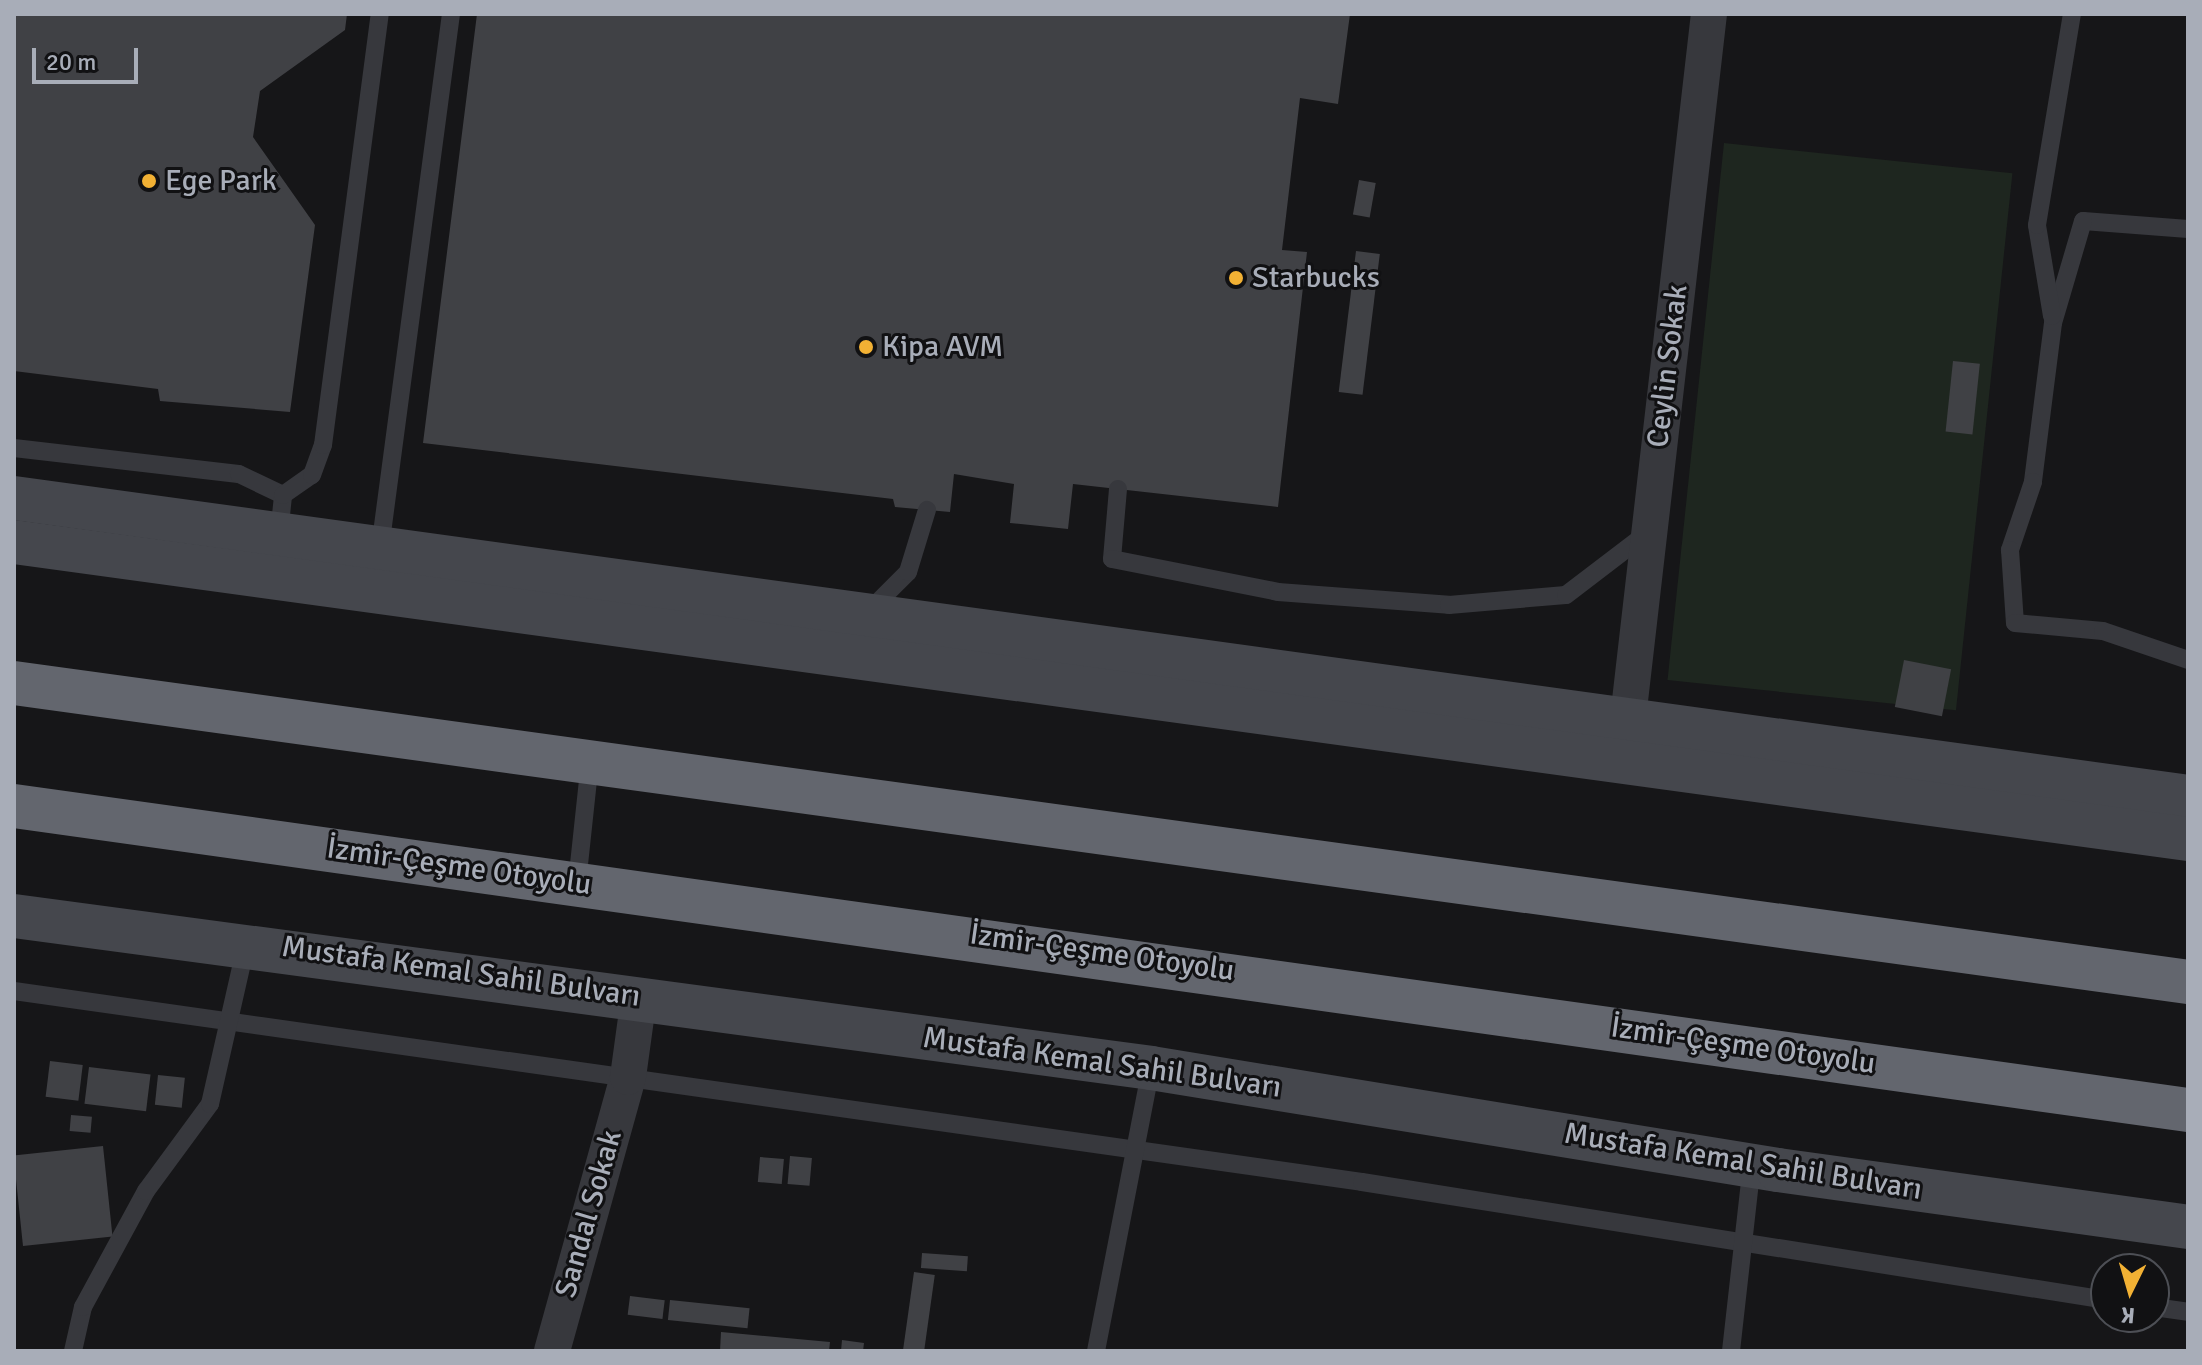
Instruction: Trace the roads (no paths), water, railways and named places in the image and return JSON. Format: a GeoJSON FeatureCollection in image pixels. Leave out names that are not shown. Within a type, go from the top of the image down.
{"type":"FeatureCollection","features":[{"type":"Feature","properties":{"kind":"highway"},"geometry":{"type":"LineString","coordinates":[[14,683],[2188,982]]}},
{"type":"Feature","properties":{"kind":"highway","name":"İzmir-Çeşme Otoyolu"},"geometry":{"type":"LineString","coordinates":[[14,806],[2188,1110]]}},
{"type":"Feature","properties":{"kind":"street","name":"Ceylin Sokak"},"geometry":{"type":"LineString","coordinates":[[1628,718],[1709,14]]}},
{"type":"Feature","properties":{"kind":"street"},"geometry":{"type":"LineString","coordinates":[[14,498],[281,515],[380,548],[869,611],[2188,797]]}},
{"type":"Feature","properties":{"kind":"street"},"geometry":{"type":"LineString","coordinates":[[14,542],[2188,839]]}},
{"type":"Feature","properties":{"kind":"street","name":"Mustafa Kemal Sahil Bulvarı"},"geometry":{"type":"LineString","coordinates":[[14,916],[246,942],[1151,1068],[1752,1165],[2188,1227]]}},
{"type":"Feature","properties":{"kind":"street","name":"Sandal Sokak"},"geometry":{"type":"LineString","coordinates":[[552,1351],[628,1077],[639,997]]}},
{"type":"Feature","properties":{"kind":"lane"},"geometry":{"type":"LineString","coordinates":[[14,448],[239,474],[281,515],[312,475],[323,445],[380,14]]}},
{"type":"Feature","properties":{"kind":"lane"},"geometry":{"type":"LineString","coordinates":[[380,548],[451,14]]}},
{"type":"Feature","properties":{"kind":"lane"},"geometry":{"type":"LineString","coordinates":[[2053,323],[2037,225],[2072,14]]}},
{"type":"Feature","properties":{"kind":"lane"},"geometry":{"type":"LineString","coordinates":[[2188,229],[2083,221],[2053,323],[2033,482],[2010,550],[2015,623],[2103,631],[2188,660]]}},
{"type":"Feature","properties":{"kind":"lane"},"geometry":{"type":"LineString","coordinates":[[1118,489],[1112,559],[1278,592],[1449,605],[1566,595],[1649,531]]}},
{"type":"Feature","properties":{"kind":"lane"},"geometry":{"type":"LineString","coordinates":[[869,611],[908,572],[927,510]]}},
{"type":"Feature","properties":{"kind":"lane"},"geometry":{"type":"LineString","coordinates":[[577,883],[590,762]]}},
{"type":"Feature","properties":{"kind":"lane"},"geometry":{"type":"LineString","coordinates":[[73,1351],[83,1307],[146,1191],[210,1104],[246,942]]}},
{"type":"Feature","properties":{"kind":"lane"},"geometry":{"type":"LineString","coordinates":[[14,991],[229,1018],[1137,1150],[2090,1298]]}},
{"type":"Feature","properties":{"kind":"lane"},"geometry":{"type":"LineString","coordinates":[[1096,1351],[1151,1068]]}},
{"type":"Feature","properties":{"kind":"lane"},"geometry":{"type":"LineString","coordinates":[[1731,1351],[1752,1165]]}},
{"type":"Feature","properties":{"kind":"place","name":"Ege Park"},"geometry":{"type":"Point","coordinates":[149,181]}},
{"type":"Feature","properties":{"kind":"place","name":"Starbucks"},"geometry":{"type":"Point","coordinates":[1236,278]}},
{"type":"Feature","properties":{"kind":"place","name":"Kipa AVM"},"geometry":{"type":"Point","coordinates":[866,347]}}]}
